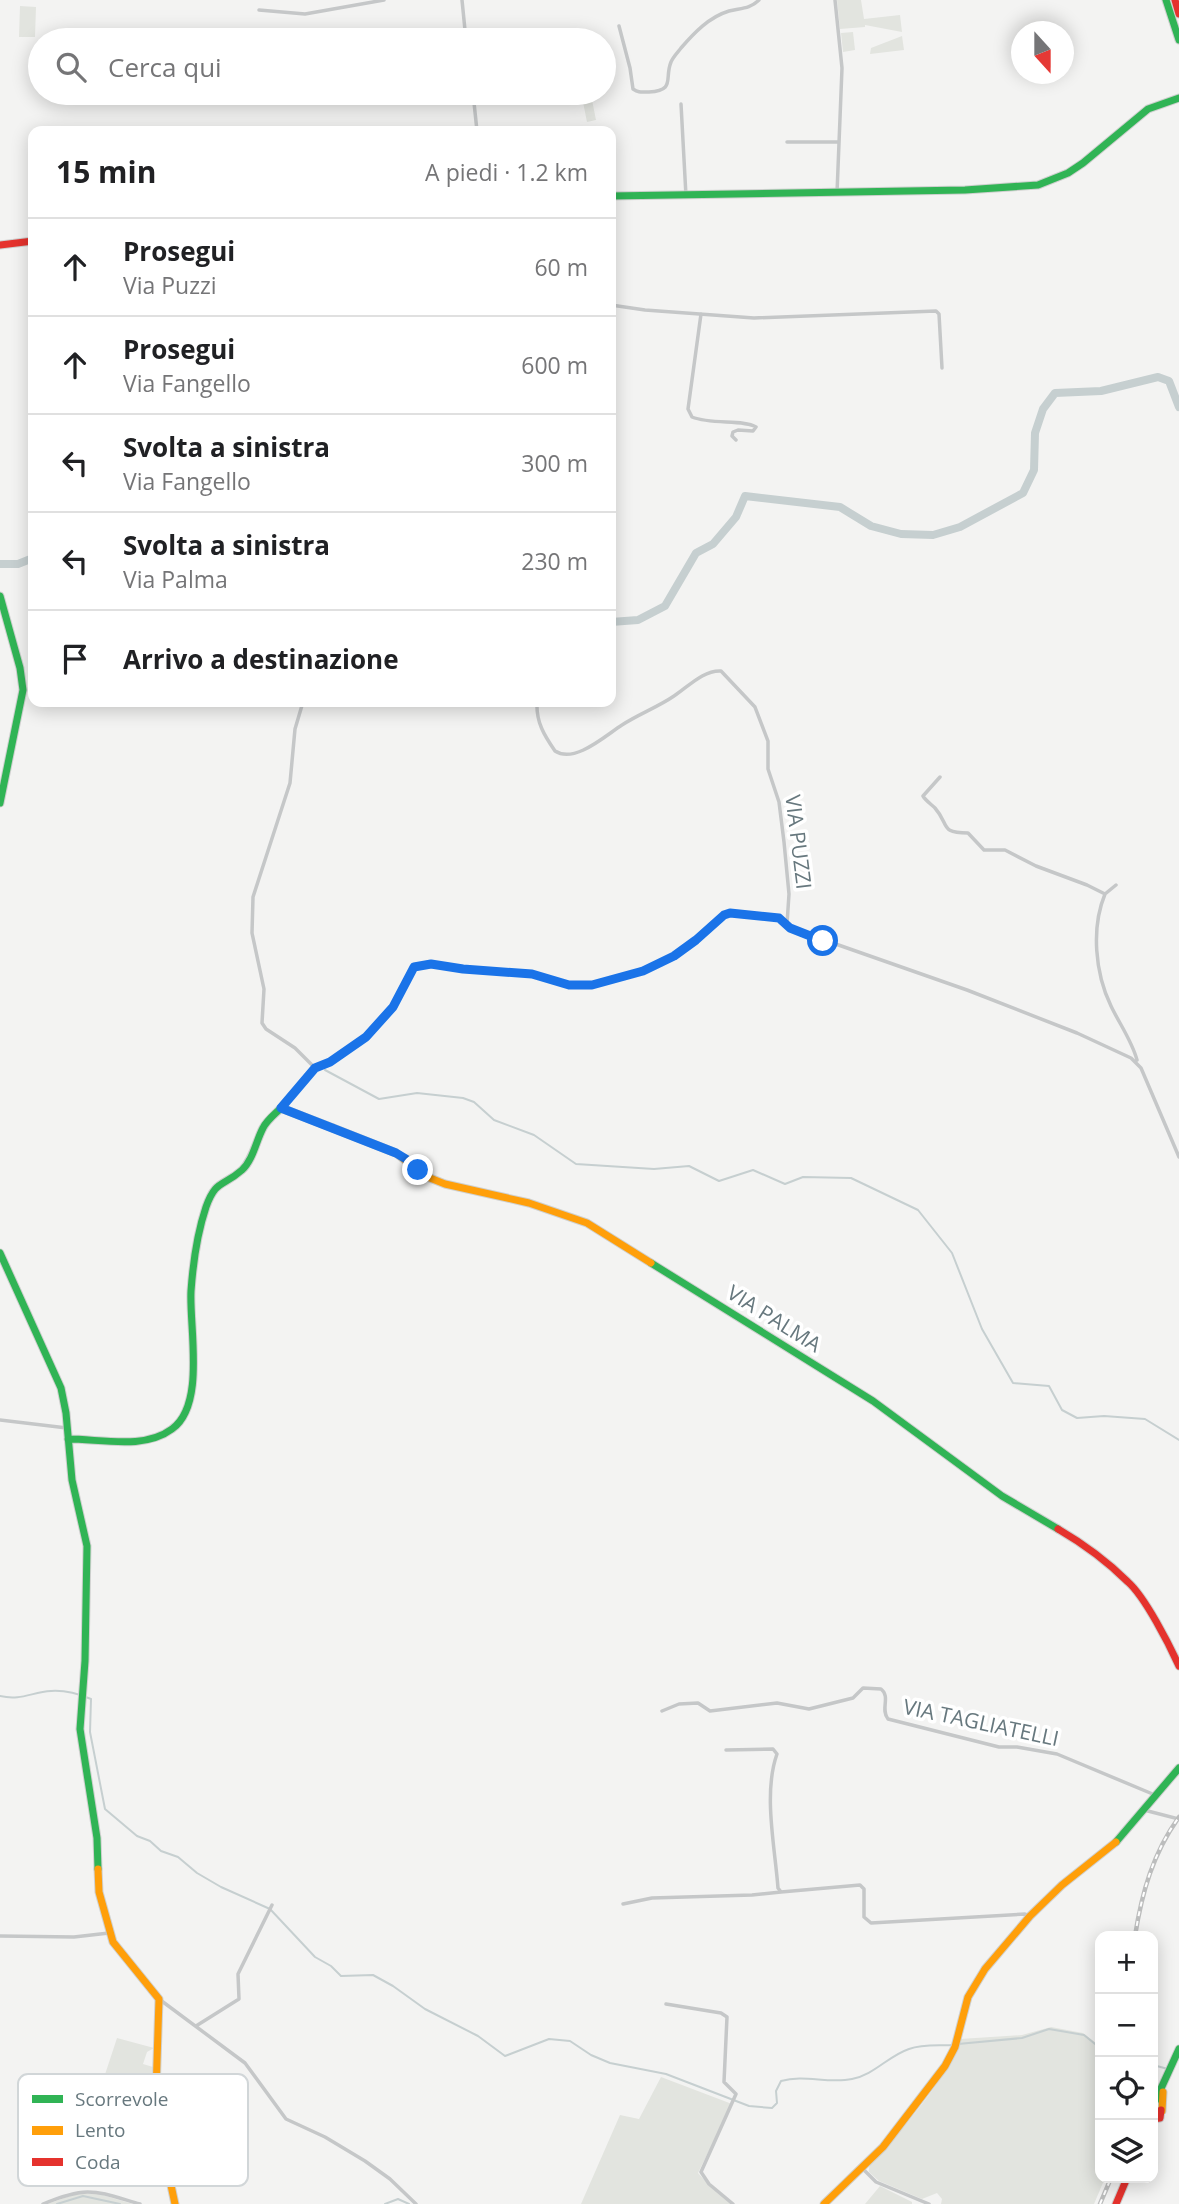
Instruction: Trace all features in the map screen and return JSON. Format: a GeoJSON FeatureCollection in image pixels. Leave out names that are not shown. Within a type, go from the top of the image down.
{"type":"FeatureCollection","features":[{"type":"Feature","properties":{"kind":"main road"},"geometry":{"type":"LineString","coordinates":[[1166,0],[1179,40]]}},
{"type":"Feature","properties":{"kind":"main road"},"geometry":{"type":"LineString","coordinates":[[1175,0],[1179,14]]}},
{"type":"Feature","properties":{"kind":"main road"},"geometry":{"type":"LineString","coordinates":[[616,196],[965,190],[1038,185],[1068,173],[1083,163],[1136,117],[1179,98]]}},
{"type":"Feature","properties":{"kind":"main road"},"geometry":{"type":"LineString","coordinates":[[0,245],[28,242]]}},
{"type":"Feature","properties":{"kind":"main road"},"geometry":{"type":"LineString","coordinates":[[0,596],[20,668],[23,690],[0,803]]}},
{"type":"Feature","properties":{"kind":"main road"},"geometry":{"type":"LineString","coordinates":[[68,1439],[153,1439],[165,1435],[182,1420],[189,1404],[191,1383],[191,1291],[206,1208],[216,1185],[237,1175],[245,1166],[264,1126],[281,1108]]}},
{"type":"Feature","properties":{"kind":"main road","name":"VIA PALMA"},"geometry":{"type":"LineString","coordinates":[[281,1108],[396,1153],[425,1176],[445,1184],[529,1203],[578,1219],[739,1317],[873,1401],[1002,1496],[1072,1537],[1130,1583],[1167,1641],[1179,1666]]}},
{"type":"Feature","properties":{"kind":"main road"},"geometry":{"type":"LineString","coordinates":[[0,1253],[61,1388],[72,1480],[87,1546],[87,1606],[80,1729],[97,1839],[99,1892],[109,1933],[123,1957],[156,1992],[159,1999],[157,2074]]}},
{"type":"Feature","properties":{"kind":"main road"},"geometry":{"type":"LineString","coordinates":[[824,2204],[894,2134],[945,2066],[956,2044],[964,2008],[976,1980],[1030,1916],[1062,1885],[1111,1847],[1129,1829],[1179,1768]]}},
{"type":"Feature","properties":{"kind":"main road"},"geometry":{"type":"LineString","coordinates":[[1158,2096],[1179,2049]]}},
{"type":"Feature","properties":{"kind":"main road"},"geometry":{"type":"LineString","coordinates":[[1156,2120],[1161,2117],[1162,2095],[1167,2077]]}},
{"type":"Feature","properties":{"kind":"main road"},"geometry":{"type":"LineString","coordinates":[[1158,2108],[1162,2111]]}},
{"type":"Feature","properties":{"kind":"main road"},"geometry":{"type":"LineString","coordinates":[[1114,2204],[1123,2183]]}},
{"type":"Feature","properties":{"kind":"main road"},"geometry":{"type":"LineString","coordinates":[[171,2186],[175,2204]]}},
{"type":"Feature","properties":{"kind":"street"},"geometry":{"type":"LineString","coordinates":[[259,10],[305,14],[384,0]]}},
{"type":"Feature","properties":{"kind":"street"},"geometry":{"type":"LineString","coordinates":[[462,0],[465,28]]}},
{"type":"Feature","properties":{"kind":"street"},"geometry":{"type":"LineString","coordinates":[[620,26],[631,68],[633,89],[638,92],[659,91],[670,79],[671,62],[676,54],[702,25],[729,11],[748,8],[759,0]]}},
{"type":"Feature","properties":{"kind":"street"},"geometry":{"type":"LineString","coordinates":[[835,0],[841,52],[837,193]]}},
{"type":"Feature","properties":{"kind":"street"},"geometry":{"type":"LineString","coordinates":[[681,104],[685,195]]}},
{"type":"Feature","properties":{"kind":"street"},"geometry":{"type":"LineString","coordinates":[[474,105],[476,126]]}},
{"type":"Feature","properties":{"kind":"street"},"geometry":{"type":"LineString","coordinates":[[787,142],[839,142]]}},
{"type":"Feature","properties":{"kind":"street"},"geometry":{"type":"LineString","coordinates":[[616,306],[766,317],[936,311],[939,314],[942,368]]}},
{"type":"Feature","properties":{"kind":"street"},"geometry":{"type":"LineString","coordinates":[[701,314],[688,409],[692,417],[699,420],[749,424],[756,427],[753,431],[733,432],[732,436],[736,440]]}},
{"type":"Feature","properties":{"kind":"street","name":"VIA PUZZI"},"geometry":{"type":"LineString","coordinates":[[537,707],[540,726],[555,751],[566,755],[593,746],[622,725],[673,698],[703,675],[715,671],[726,675],[755,708],[768,741],[768,769],[779,802],[783,831],[789,894],[788,924]]}},
{"type":"Feature","properties":{"kind":"street"},"geometry":{"type":"LineString","coordinates":[[302,707],[295,729],[290,783],[253,897],[252,933],[264,989],[262,1023],[266,1029],[296,1048],[315,1068]]}},
{"type":"Feature","properties":{"kind":"street"},"geometry":{"type":"LineString","coordinates":[[940,777],[923,796],[936,809],[951,832],[968,833],[984,850],[1006,850],[1036,866],[1105,894]]}},
{"type":"Feature","properties":{"kind":"street"},"geometry":{"type":"LineString","coordinates":[[1116,885],[1105,894],[1097,926],[1101,978],[1179,1157]]}},
{"type":"Feature","properties":{"kind":"street"},"geometry":{"type":"LineString","coordinates":[[281,1108],[315,1068],[330,1062],[366,1037],[393,1007],[410,972],[418,965],[532,974],[569,985],[592,985],[643,971],[674,956],[727,913],[779,918],[790,928],[814,938],[954,985],[1077,1033],[1137,1062]]}},
{"type":"Feature","properties":{"kind":"street"},"geometry":{"type":"LineString","coordinates":[[0,1420],[67,1428]]}},
{"type":"Feature","properties":{"kind":"street","name":"VIA TAGLIATELLI"},"geometry":{"type":"LineString","coordinates":[[662,1711],[678,1704],[698,1703],[710,1711],[777,1703],[809,1709],[853,1698],[866,1688],[881,1689],[885,1693],[885,1714],[888,1718],[999,1746],[1058,1754],[1155,1795]]}},
{"type":"Feature","properties":{"kind":"street"},"geometry":{"type":"LineString","coordinates":[[726,1750],[772,1749],[777,1754],[772,1768],[770,1790],[778,1888],[781,1892]]}},
{"type":"Feature","properties":{"kind":"street"},"geometry":{"type":"LineString","coordinates":[[1144,1810],[1179,1819]]}},
{"type":"Feature","properties":{"kind":"street"},"geometry":{"type":"LineString","coordinates":[[623,1903],[652,1898],[752,1895],[860,1885],[864,1889],[864,1917],[871,1923],[1025,1914],[1030,1916]]}},
{"type":"Feature","properties":{"kind":"street"},"geometry":{"type":"LineString","coordinates":[[196,2026],[239,1999],[238,1974],[272,1905]]}},
{"type":"Feature","properties":{"kind":"street"},"geometry":{"type":"LineString","coordinates":[[0,1936],[74,1937],[109,1933]]}},
{"type":"Feature","properties":{"kind":"street"},"geometry":{"type":"LineString","coordinates":[[159,1999],[245,2063],[286,2119],[325,2137],[365,2161],[390,2179],[416,2204]]}},
{"type":"Feature","properties":{"kind":"street"},"geometry":{"type":"LineString","coordinates":[[666,2004],[721,2013],[727,2017],[724,2082],[735,2092],[736,2097],[701,2172],[709,2184],[733,2204]]}},
{"type":"Feature","properties":{"kind":"street"},"geometry":{"type":"LineString","coordinates":[[862,2168],[876,2182],[929,2204]]}},
{"type":"Feature","properties":{"kind":"street"},"geometry":{"type":"LineString","coordinates":[[43,2204],[79,2191],[98,2192],[140,2204]]}},
{"type":"Feature","properties":{"kind":"shaded area"},"geometry":{"type":"Polygon","coordinates":[[[837,0],[861,0],[864,19],[900,15],[902,32],[865,25],[840,29],[837,0]]]}},
{"type":"Feature","properties":{"kind":"shaded area"},"geometry":{"type":"Polygon","coordinates":[[[20,6],[36,7],[35,28],[28,28],[28,37],[19,37],[20,6]]]}},
{"type":"Feature","properties":{"kind":"shaded area"},"geometry":{"type":"Polygon","coordinates":[[[853,32],[855,50],[843,52],[841,33],[853,32]]]}},
{"type":"Feature","properties":{"kind":"shaded area"},"geometry":{"type":"Polygon","coordinates":[[[902,36],[904,50],[870,54],[871,48],[902,36]]]}},
{"type":"Feature","properties":{"kind":"shaded area"},"geometry":{"type":"Polygon","coordinates":[[[584,105],[593,105],[596,120],[587,122],[584,105]]]}},
{"type":"Feature","properties":{"kind":"shaded area"},"geometry":{"type":"Polygon","coordinates":[[[1051,2027],[1083,2033],[1095,2042],[1095,2183],[1103,2183],[1094,2204],[941,2204],[942,2199],[937,2193],[922,2199],[879,2181],[869,2172],[872,2162],[929,2095],[949,2065],[960,2039],[1022,2035],[1051,2027]]]}},
{"type":"Feature","properties":{"kind":"shaded area"},"geometry":{"type":"Polygon","coordinates":[[[117,2038],[154,2048],[147,2052],[143,2064],[153,2067],[153,2074],[105,2074],[117,2038]]]}},
{"type":"Feature","properties":{"kind":"shaded area"},"geometry":{"type":"Polygon","coordinates":[[[661,2077],[732,2104],[698,2173],[731,2204],[581,2204],[620,2115],[639,2119],[661,2077]]]}},
{"type":"Feature","properties":{"kind":"shaded area"},"geometry":{"type":"Polygon","coordinates":[[[880,2186],[912,2202],[912,2204],[865,2204],[880,2186]]]}},
{"type":"Feature","properties":{"kind":"shaded area"},"geometry":{"type":"Polygon","coordinates":[[[79,2193],[99,2194],[133,2204],[47,2204],[79,2193]]]}},
{"type":"Feature","properties":{"kind":"waterway"},"geometry":{"type":"LineString","coordinates":[[616,622],[638,620],[665,606],[696,553],[713,544],[736,517],[745,496],[840,507],[871,526],[901,534],[933,535],[960,527],[1023,493],[1034,470],[1035,433],[1043,409],[1055,393],[1101,391],[1158,377],[1169,381],[1179,407]]}},
{"type":"Feature","properties":{"kind":"waterway"},"geometry":{"type":"LineString","coordinates":[[0,564],[18,564],[28,560]]}},
{"type":"Feature","properties":{"kind":"waterway"},"geometry":{"type":"LineString","coordinates":[[325,1070],[379,1099],[417,1093],[463,1098],[474,1102],[494,1120],[534,1135],[576,1164],[654,1169],[689,1166],[719,1181],[753,1170],[785,1184],[803,1177],[851,1178],[918,1210],[952,1253],[982,1329],[1013,1383],[1049,1386],[1062,1410],[1077,1418],[1104,1416],[1145,1419],[1179,1440]]}},
{"type":"Feature","properties":{"kind":"waterway"},"geometry":{"type":"LineString","coordinates":[[0,1696],[26,1696],[56,1691],[91,1699],[90,1732],[105,1809],[137,1836],[150,1841],[161,1851],[178,1857],[197,1873],[270,1909],[315,1957],[331,1966],[341,1976],[373,1975],[425,2009],[478,2036],[505,2056],[549,2039],[570,2041],[591,2055],[610,2063],[666,2074],[749,2106],[772,2108],[777,2103],[776,2091],[781,2081],[798,2078],[852,2079],[867,2074],[909,2049],[952,2045]]}},
{"type":"Feature","properties":{"kind":"waterway"},"geometry":{"type":"LineString","coordinates":[[958,2044],[1022,2038],[1049,2029],[1084,2035],[1095,2044]]}},
{"type":"Feature","properties":{"kind":"waterway"},"geometry":{"type":"LineString","coordinates":[[1158,2066],[1168,2069]]}},
{"type":"Feature","properties":{"kind":"waterway"},"geometry":{"type":"LineString","coordinates":[[57,2204],[83,2196],[120,2204]]}},
{"type":"Feature","properties":{"kind":"waterway"},"geometry":{"type":"LineString","coordinates":[[385,2204],[398,2199],[409,2204]]}},
{"type":"Feature","properties":{"kind":"railway"},"geometry":{"type":"LineString","coordinates":[[1136,1931],[1155,1859],[1179,1817]]}},
{"type":"Feature","properties":{"kind":"railway"},"geometry":{"type":"LineString","coordinates":[[1100,2204],[1109,2183]]}},
{"type":"Feature","properties":{"kind":"traffic: fast"},"geometry":{"type":"LineString","coordinates":[[1166,0],[1179,40]]}},
{"type":"Feature","properties":{"kind":"traffic: fast"},"geometry":{"type":"LineString","coordinates":[[616,196],[965,190],[1038,185],[1068,173],[1083,163],[1148,109],[1179,98]]}},
{"type":"Feature","properties":{"kind":"traffic: fast"},"geometry":{"type":"LineString","coordinates":[[0,596],[20,668],[23,690],[0,803]]}},
{"type":"Feature","properties":{"kind":"traffic: fast"},"geometry":{"type":"LineString","coordinates":[[68,1439],[122,1442],[149,1439],[172,1429],[182,1418],[189,1402],[192,1384],[193,1270],[200,1228],[213,1192],[246,1166],[265,1125],[281,1108],[333,1128]]}},
{"type":"Feature","properties":{"kind":"traffic: fast"},"geometry":{"type":"LineString","coordinates":[[0,1253],[61,1388],[66,1413],[72,1480],[87,1546],[85,1661],[80,1729],[97,1838],[98,1869]]}},
{"type":"Feature","properties":{"kind":"traffic: fast"},"geometry":{"type":"LineString","coordinates":[[651,1263],[873,1401],[1002,1496],[1058,1529]]}},
{"type":"Feature","properties":{"kind":"traffic: fast"},"geometry":{"type":"LineString","coordinates":[[1116,1842],[1179,1768]]}},
{"type":"Feature","properties":{"kind":"traffic: fast"},"geometry":{"type":"LineString","coordinates":[[1158,2095],[1179,2049]]}},
{"type":"Feature","properties":{"kind":"traffic: slow"},"geometry":{"type":"LineString","coordinates":[[333,1128],[396,1153],[425,1176],[445,1184],[529,1203],[587,1223],[651,1263]]}},
{"type":"Feature","properties":{"kind":"traffic: slow"},"geometry":{"type":"LineString","coordinates":[[824,2204],[883,2147],[945,2066],[955,2047],[968,1997],[985,1969],[1030,1916],[1062,1885],[1116,1842]]}},
{"type":"Feature","properties":{"kind":"traffic: slow"},"geometry":{"type":"LineString","coordinates":[[98,1869],[99,1892],[113,1942],[159,1999],[157,2074]]}},
{"type":"Feature","properties":{"kind":"traffic: slow"},"geometry":{"type":"LineString","coordinates":[[1162,2111],[1163,2092]]}},
{"type":"Feature","properties":{"kind":"traffic: slow"},"geometry":{"type":"LineString","coordinates":[[171,2186],[175,2204]]}},
{"type":"Feature","properties":{"kind":"traffic: jam"},"geometry":{"type":"LineString","coordinates":[[1175,0],[1179,14]]}},
{"type":"Feature","properties":{"kind":"traffic: jam"},"geometry":{"type":"LineString","coordinates":[[0,245],[28,242]]}},
{"type":"Feature","properties":{"kind":"traffic: jam"},"geometry":{"type":"LineString","coordinates":[[1058,1529],[1103,1560],[1135,1589],[1156,1621],[1179,1666]]}},
{"type":"Feature","properties":{"kind":"traffic: jam"},"geometry":{"type":"LineString","coordinates":[[1158,2118],[1161,2110]]}},
{"type":"Feature","properties":{"kind":"traffic: jam"},"geometry":{"type":"LineString","coordinates":[[1116,2204],[1125,2183]]}},
{"type":"Feature","properties":{"kind":"route"},"geometry":{"type":"LineString","coordinates":[[418,1170],[396,1153],[281,1108],[315,1068],[330,1062],[366,1037],[393,1007],[414,967],[431,964],[532,974],[569,985],[592,985],[643,971],[674,956],[727,913],[779,918],[795,931],[823,941]]}}]}
